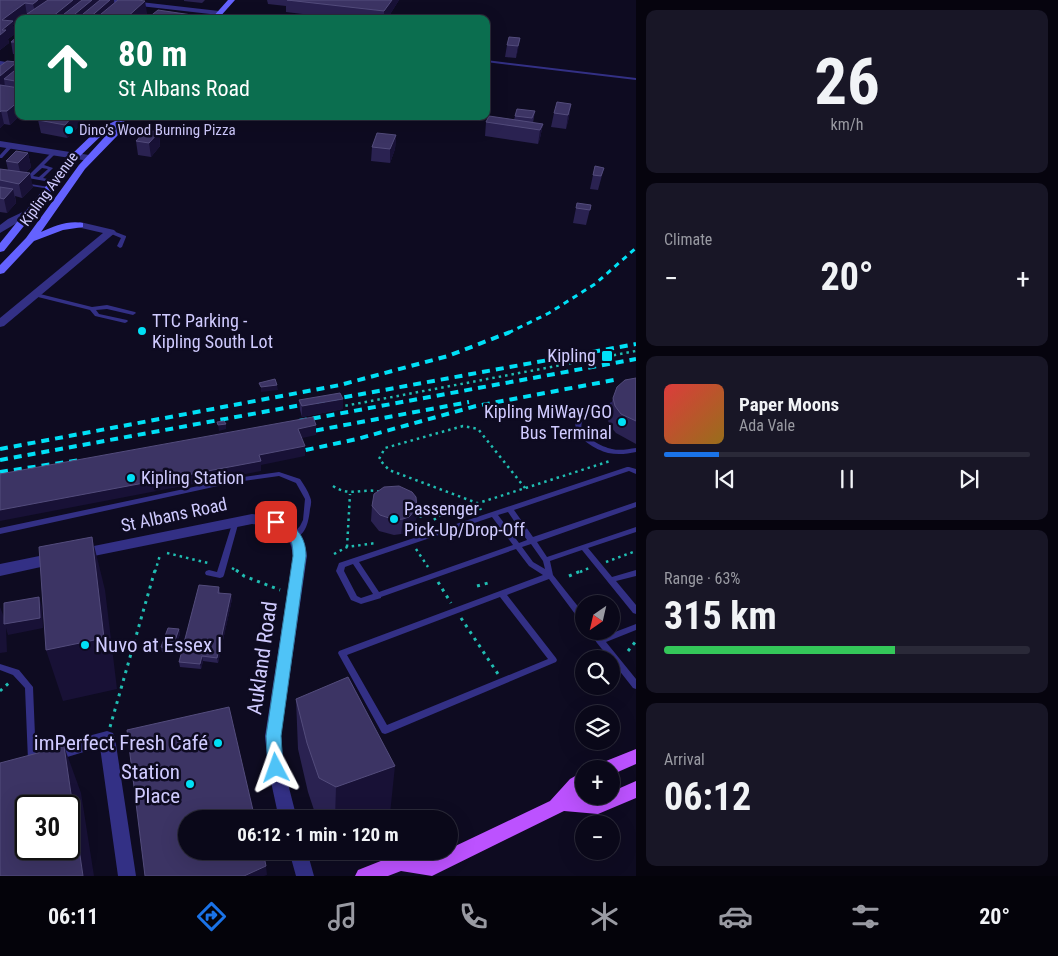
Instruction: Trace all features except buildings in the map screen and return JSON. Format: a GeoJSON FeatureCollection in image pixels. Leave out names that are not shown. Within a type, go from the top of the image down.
{"type":"FeatureCollection","features":[{"type":"Feature","properties":{"kind":"main road"},"geometry":{"type":"LineString","coordinates":[[218,15],[232,0]]}},
{"type":"Feature","properties":{"kind":"main road","name":"Kipling Avenue"},"geometry":{"type":"LineString","coordinates":[[0,249],[75,156],[100,132],[121,120]]}},
{"type":"Feature","properties":{"kind":"main road","name":"Kipling Avenue"},"geometry":{"type":"LineString","coordinates":[[0,271],[30,240],[89,158],[115,133],[118,123]]}},
{"type":"Feature","properties":{"kind":"main road"},"geometry":{"type":"LineString","coordinates":[[54,206],[62,216],[80,225]]}},
{"type":"Feature","properties":{"kind":"main road"},"geometry":{"type":"LineString","coordinates":[[30,240],[61,227],[80,225]]}},
{"type":"Feature","properties":{"kind":"main road"},"geometry":{"type":"LineString","coordinates":[[620,763],[636,756]]}},
{"type":"Feature","properties":{"kind":"main road"},"geometry":{"type":"LineString","coordinates":[[364,876],[401,862],[428,872],[563,803],[575,786]]}},
{"type":"Feature","properties":{"kind":"main road"},"geometry":{"type":"LineString","coordinates":[[563,803],[598,806],[636,789]]}},
{"type":"Feature","properties":{"kind":"street"},"geometry":{"type":"LineString","coordinates":[[106,0],[132,1],[211,15]]}},
{"type":"Feature","properties":{"kind":"street"},"geometry":{"type":"LineString","coordinates":[[0,63],[15,65]]}},
{"type":"Feature","properties":{"kind":"street"},"geometry":{"type":"LineString","coordinates":[[0,144],[89,158]]}},
{"type":"Feature","properties":{"kind":"street","name":"Kipling Avenue"},"geometry":{"type":"LineString","coordinates":[[0,230],[11,221],[29,212]]}},
{"type":"Feature","properties":{"kind":"street"},"geometry":{"type":"LineString","coordinates":[[80,225],[111,232]]}},
{"type":"Feature","properties":{"kind":"street"},"geometry":{"type":"LineString","coordinates":[[0,324],[111,232]]}},
{"type":"Feature","properties":{"kind":"street","name":"St Albans Road"},"geometry":{"type":"LineString","coordinates":[[0,570],[252,519],[267,520],[286,527],[295,535]]}},
{"type":"Feature","properties":{"kind":"street","name":"Aukland Road"},"geometry":{"type":"LineString","coordinates":[[286,810],[276,768],[274,736],[300,556],[300,545],[295,535]]}},
{"type":"Feature","properties":{"kind":"street"},"geometry":{"type":"LineString","coordinates":[[24,762],[107,738],[128,876]]}},
{"type":"Feature","properties":{"kind":"street"},"geometry":{"type":"LineString","coordinates":[[300,860],[304,876]]}},
{"type":"Feature","properties":{"kind":"lane"},"geometry":{"type":"LineString","coordinates":[[490,61],[636,79]]}},
{"type":"Feature","properties":{"kind":"lane"},"geometry":{"type":"LineString","coordinates":[[0,157],[11,146]]}},
{"type":"Feature","properties":{"kind":"lane"},"geometry":{"type":"LineString","coordinates":[[52,185],[40,179],[30,178],[54,152]]}},
{"type":"Feature","properties":{"kind":"lane"},"geometry":{"type":"LineString","coordinates":[[41,166],[64,170]]}},
{"type":"Feature","properties":{"kind":"lane"},"geometry":{"type":"LineString","coordinates":[[40,179],[51,168]]}},
{"type":"Feature","properties":{"kind":"lane"},"geometry":{"type":"LineString","coordinates":[[16,183],[52,185]]}},
{"type":"Feature","properties":{"kind":"lane"},"geometry":{"type":"LineString","coordinates":[[111,232],[124,237],[120,246]]}},
{"type":"Feature","properties":{"kind":"lane"},"geometry":{"type":"LineString","coordinates":[[36,295],[92,309],[107,307],[133,313]]}},
{"type":"Feature","properties":{"kind":"lane"},"geometry":{"type":"LineString","coordinates":[[92,309],[97,315],[125,320]]}},
{"type":"Feature","properties":{"kind":"lane"},"geometry":{"type":"LineString","coordinates":[[613,404],[592,410],[581,418],[578,424],[580,432],[586,440],[596,447],[608,451],[636,450]]}},
{"type":"Feature","properties":{"kind":"lane"},"geometry":{"type":"LineString","coordinates":[[636,472],[630,469],[342,565],[340,571],[354,598],[361,601],[636,504]]}},
{"type":"Feature","properties":{"kind":"lane"},"geometry":{"type":"LineString","coordinates":[[0,531],[236,480],[279,474],[298,482],[308,499],[306,520],[303,527],[295,535]]}},
{"type":"Feature","properties":{"kind":"lane"},"geometry":{"type":"LineString","coordinates":[[509,510],[546,560],[550,576]]}},
{"type":"Feature","properties":{"kind":"lane"},"geometry":{"type":"LineString","coordinates":[[494,515],[531,564],[550,576],[575,608]]}},
{"type":"Feature","properties":{"kind":"lane"},"geometry":{"type":"LineString","coordinates":[[209,573],[220,575],[236,521]]}},
{"type":"Feature","properties":{"kind":"lane"},"geometry":{"type":"LineString","coordinates":[[546,560],[636,529]]}},
{"type":"Feature","properties":{"kind":"lane"},"geometry":{"type":"LineString","coordinates":[[584,548],[636,611]]}},
{"type":"Feature","properties":{"kind":"lane"},"geometry":{"type":"LineString","coordinates":[[355,561],[378,596]]}},
{"type":"Feature","properties":{"kind":"lane"},"geometry":{"type":"LineString","coordinates":[[611,580],[636,573]]}},
{"type":"Feature","properties":{"kind":"lane"},"geometry":{"type":"LineString","coordinates":[[502,594],[553,660],[384,730],[342,652],[550,576]]}},
{"type":"Feature","properties":{"kind":"lane"},"geometry":{"type":"LineString","coordinates":[[636,627],[600,641],[636,686]]}},
{"type":"Feature","properties":{"kind":"lane"},"geometry":{"type":"LineString","coordinates":[[0,667],[16,672],[29,687],[24,762]]}},
{"type":"Feature","properties":{"kind":"path"},"geometry":{"type":"LineString","coordinates":[[332,408],[636,351],[633,347]]}},
{"type":"Feature","properties":{"kind":"path"},"geometry":{"type":"LineString","coordinates":[[477,503],[389,470],[379,459],[385,448],[463,426],[478,429],[525,488]]}},
{"type":"Feature","properties":{"kind":"path"},"geometry":{"type":"LineString","coordinates":[[418,530],[441,515],[611,461]]}},
{"type":"Feature","properties":{"kind":"path"},"geometry":{"type":"LineString","coordinates":[[333,486],[341,493],[350,494],[375,490],[389,495]]}},
{"type":"Feature","properties":{"kind":"path"},"geometry":{"type":"LineString","coordinates":[[347,547],[350,494]]}},
{"type":"Feature","properties":{"kind":"path"},"geometry":{"type":"LineString","coordinates":[[406,502],[441,515]]}},
{"type":"Feature","properties":{"kind":"path"},"geometry":{"type":"LineString","coordinates":[[405,518],[415,516],[416,518],[433,512]]}},
{"type":"Feature","properties":{"kind":"path"},"geometry":{"type":"LineString","coordinates":[[334,554],[347,547],[382,542]]}},
{"type":"Feature","properties":{"kind":"path"},"geometry":{"type":"LineString","coordinates":[[107,738],[160,555]]}},
{"type":"Feature","properties":{"kind":"path"},"geometry":{"type":"LineString","coordinates":[[477,586],[488,583]]}},
{"type":"Feature","properties":{"kind":"path"},"geometry":{"type":"LineString","coordinates":[[628,652],[636,641]]}},
{"type":"Feature","properties":{"kind":"path"},"geometry":{"type":"LineString","coordinates":[[0,691],[11,680]]}},
{"type":"Feature","properties":{"kind":"railway"},"geometry":{"type":"LineString","coordinates":[[508,333],[549,313],[595,284],[636,248]]}},
{"type":"Feature","properties":{"kind":"railway"},"geometry":{"type":"LineString","coordinates":[[0,449],[340,385],[448,356],[510,332]]}},
{"type":"Feature","properties":{"kind":"railway"},"geometry":{"type":"LineString","coordinates":[[0,460],[636,344]]}},
{"type":"Feature","properties":{"kind":"railway"},"geometry":{"type":"LineString","coordinates":[[299,421],[636,359]]}},
{"type":"Feature","properties":{"kind":"railway"},"geometry":{"type":"LineString","coordinates":[[292,453],[357,439],[476,406],[614,380]]}},
{"type":"Feature","properties":{"kind":"railway"},"geometry":{"type":"LineString","coordinates":[[302,433],[469,402]]}},
{"type":"Feature","properties":{"kind":"railway"},"geometry":{"type":"LineString","coordinates":[[0,472],[80,460]]}},
{"type":"Feature","properties":{"kind":"place","name":"Dino’s Wood Burning Pizza"},"geometry":{"type":"Point","coordinates":[69,130]}},
{"type":"Feature","properties":{"kind":"place","name":"TTC Parking - Kipling South Lot"},"geometry":{"type":"Point","coordinates":[142,331]}},
{"type":"Feature","properties":{"kind":"place","name":"Kipling"},"geometry":{"type":"Point","coordinates":[607,356]}},
{"type":"Feature","properties":{"kind":"place","name":"Kipling MiWay/GO Bus Terminal"},"geometry":{"type":"Point","coordinates":[622,422]}},
{"type":"Feature","properties":{"kind":"place","name":"Kipling Station"},"geometry":{"type":"Point","coordinates":[131,478]}},
{"type":"Feature","properties":{"kind":"place","name":"Passenger Pick-Up/Drop-Off"},"geometry":{"type":"Point","coordinates":[394,519]}},
{"type":"Feature","properties":{"kind":"place","name":"Nuvo at Essex I"},"geometry":{"type":"Point","coordinates":[85,645]}},
{"type":"Feature","properties":{"kind":"place","name":"imPerfect Fresh Café"},"geometry":{"type":"Point","coordinates":[218,743]}},
{"type":"Feature","properties":{"kind":"place","name":"Station Place"},"geometry":{"type":"Point","coordinates":[190,784]}},
{"type":"Feature","properties":{"kind":"route"},"geometry":{"type":"LineString","coordinates":[[276,522],[286,527],[295,535],[300,545],[300,556],[274,736],[276,768]]}}]}
